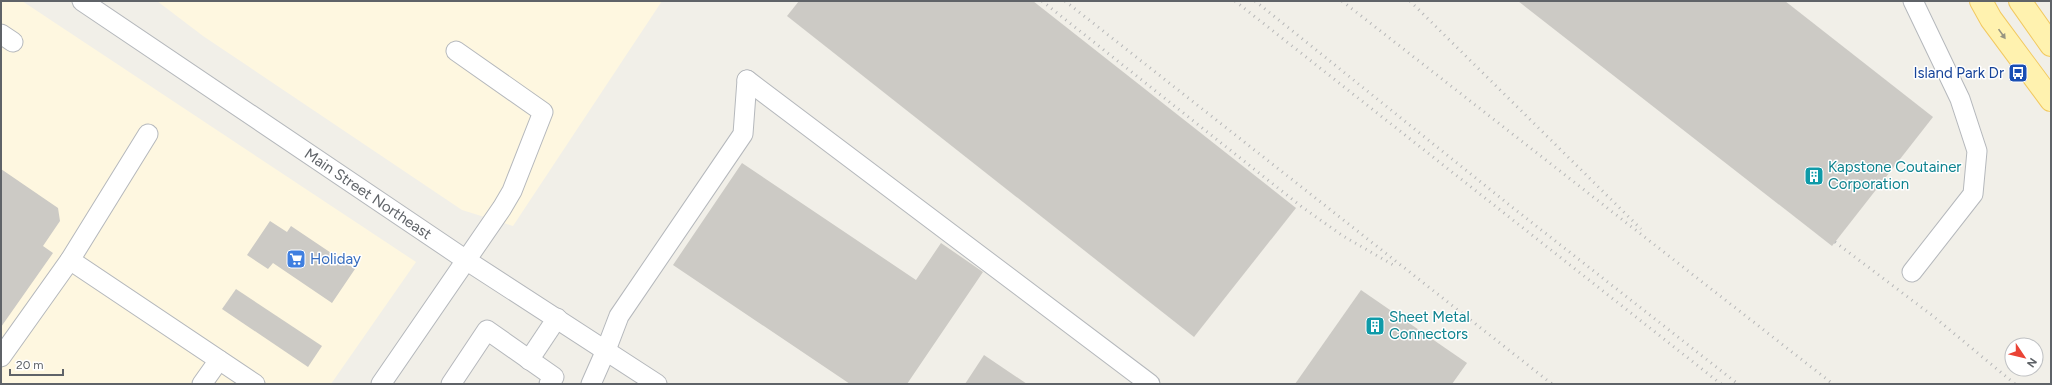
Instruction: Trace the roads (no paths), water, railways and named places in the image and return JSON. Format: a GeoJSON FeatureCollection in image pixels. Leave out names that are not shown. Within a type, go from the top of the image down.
{"type":"FeatureCollection","features":[{"type":"Feature","properties":{"kind":"main road"},"geometry":{"type":"LineString","coordinates":[[1981,1],[1991,19],[2051,100]]}},
{"type":"Feature","properties":{"kind":"main road"},"geometry":{"type":"LineString","coordinates":[[2020,1],[2051,45]]}},
{"type":"Feature","properties":{"kind":"street","name":"Main Street Northeast"},"geometry":{"type":"LineString","coordinates":[[82,1],[466,260],[657,384]]}},
{"type":"Feature","properties":{"kind":"street"},"geometry":{"type":"LineString","coordinates":[[1912,272],[1972,194],[1977,151],[1960,99],[1913,1]]}},
{"type":"Feature","properties":{"kind":"street"},"geometry":{"type":"LineString","coordinates":[[381,384],[502,208],[512,191],[543,112],[456,51]]}},
{"type":"Feature","properties":{"kind":"street"},"geometry":{"type":"LineString","coordinates":[[591,384],[619,316],[743,134],[747,80],[1150,384]]}},
{"type":"Feature","properties":{"kind":"street"},"geometry":{"type":"LineString","coordinates":[[1,357],[70,260],[148,134]]}},
{"type":"Feature","properties":{"kind":"street"},"geometry":{"type":"LineString","coordinates":[[70,260],[255,384]]}},
{"type":"Feature","properties":{"kind":"street"},"geometry":{"type":"LineString","coordinates":[[529,360],[557,318]]}},
{"type":"Feature","properties":{"kind":"street"},"geometry":{"type":"LineString","coordinates":[[451,384],[486,330],[529,360],[552,381]]}},
{"type":"Feature","properties":{"kind":"street"},"geometry":{"type":"LineString","coordinates":[[202,384],[220,360]]}},
{"type":"Feature","properties":{"kind":"railway"},"geometry":{"type":"LineString","coordinates":[[1042,1],[1302,207],[1343,236],[1395,266]]}},
{"type":"Feature","properties":{"kind":"railway"},"geometry":{"type":"LineString","coordinates":[[1065,1],[1552,384]]}},
{"type":"Feature","properties":{"kind":"railway"},"geometry":{"type":"LineString","coordinates":[[1235,1],[1721,384]]}},
{"type":"Feature","properties":{"kind":"railway"},"geometry":{"type":"LineString","coordinates":[[1255,1],[1512,207],[1738,384]]}},
{"type":"Feature","properties":{"kind":"railway"},"geometry":{"type":"LineString","coordinates":[[1342,1],[1833,384]]}},
{"type":"Feature","properties":{"kind":"railway"},"geometry":{"type":"LineString","coordinates":[[1410,1],[1641,229]]}},
{"type":"Feature","properties":{"kind":"railway"},"geometry":{"type":"LineString","coordinates":[[1835,242],[1933,316],[2015,384]]}},
{"type":"Feature","properties":{"kind":"place","name":"Island Park Dr"},"geometry":{"type":"Point","coordinates":[2018,73]}},
{"type":"Feature","properties":{"kind":"place","name":"Kapstone Coutainer Corporation"},"geometry":{"type":"Point","coordinates":[1814,176]}},
{"type":"Feature","properties":{"kind":"place","name":"Holiday"},"geometry":{"type":"Point","coordinates":[296,259]}},
{"type":"Feature","properties":{"kind":"place","name":"Sheet Metal Connectors"},"geometry":{"type":"Point","coordinates":[1375,326]}}]}
